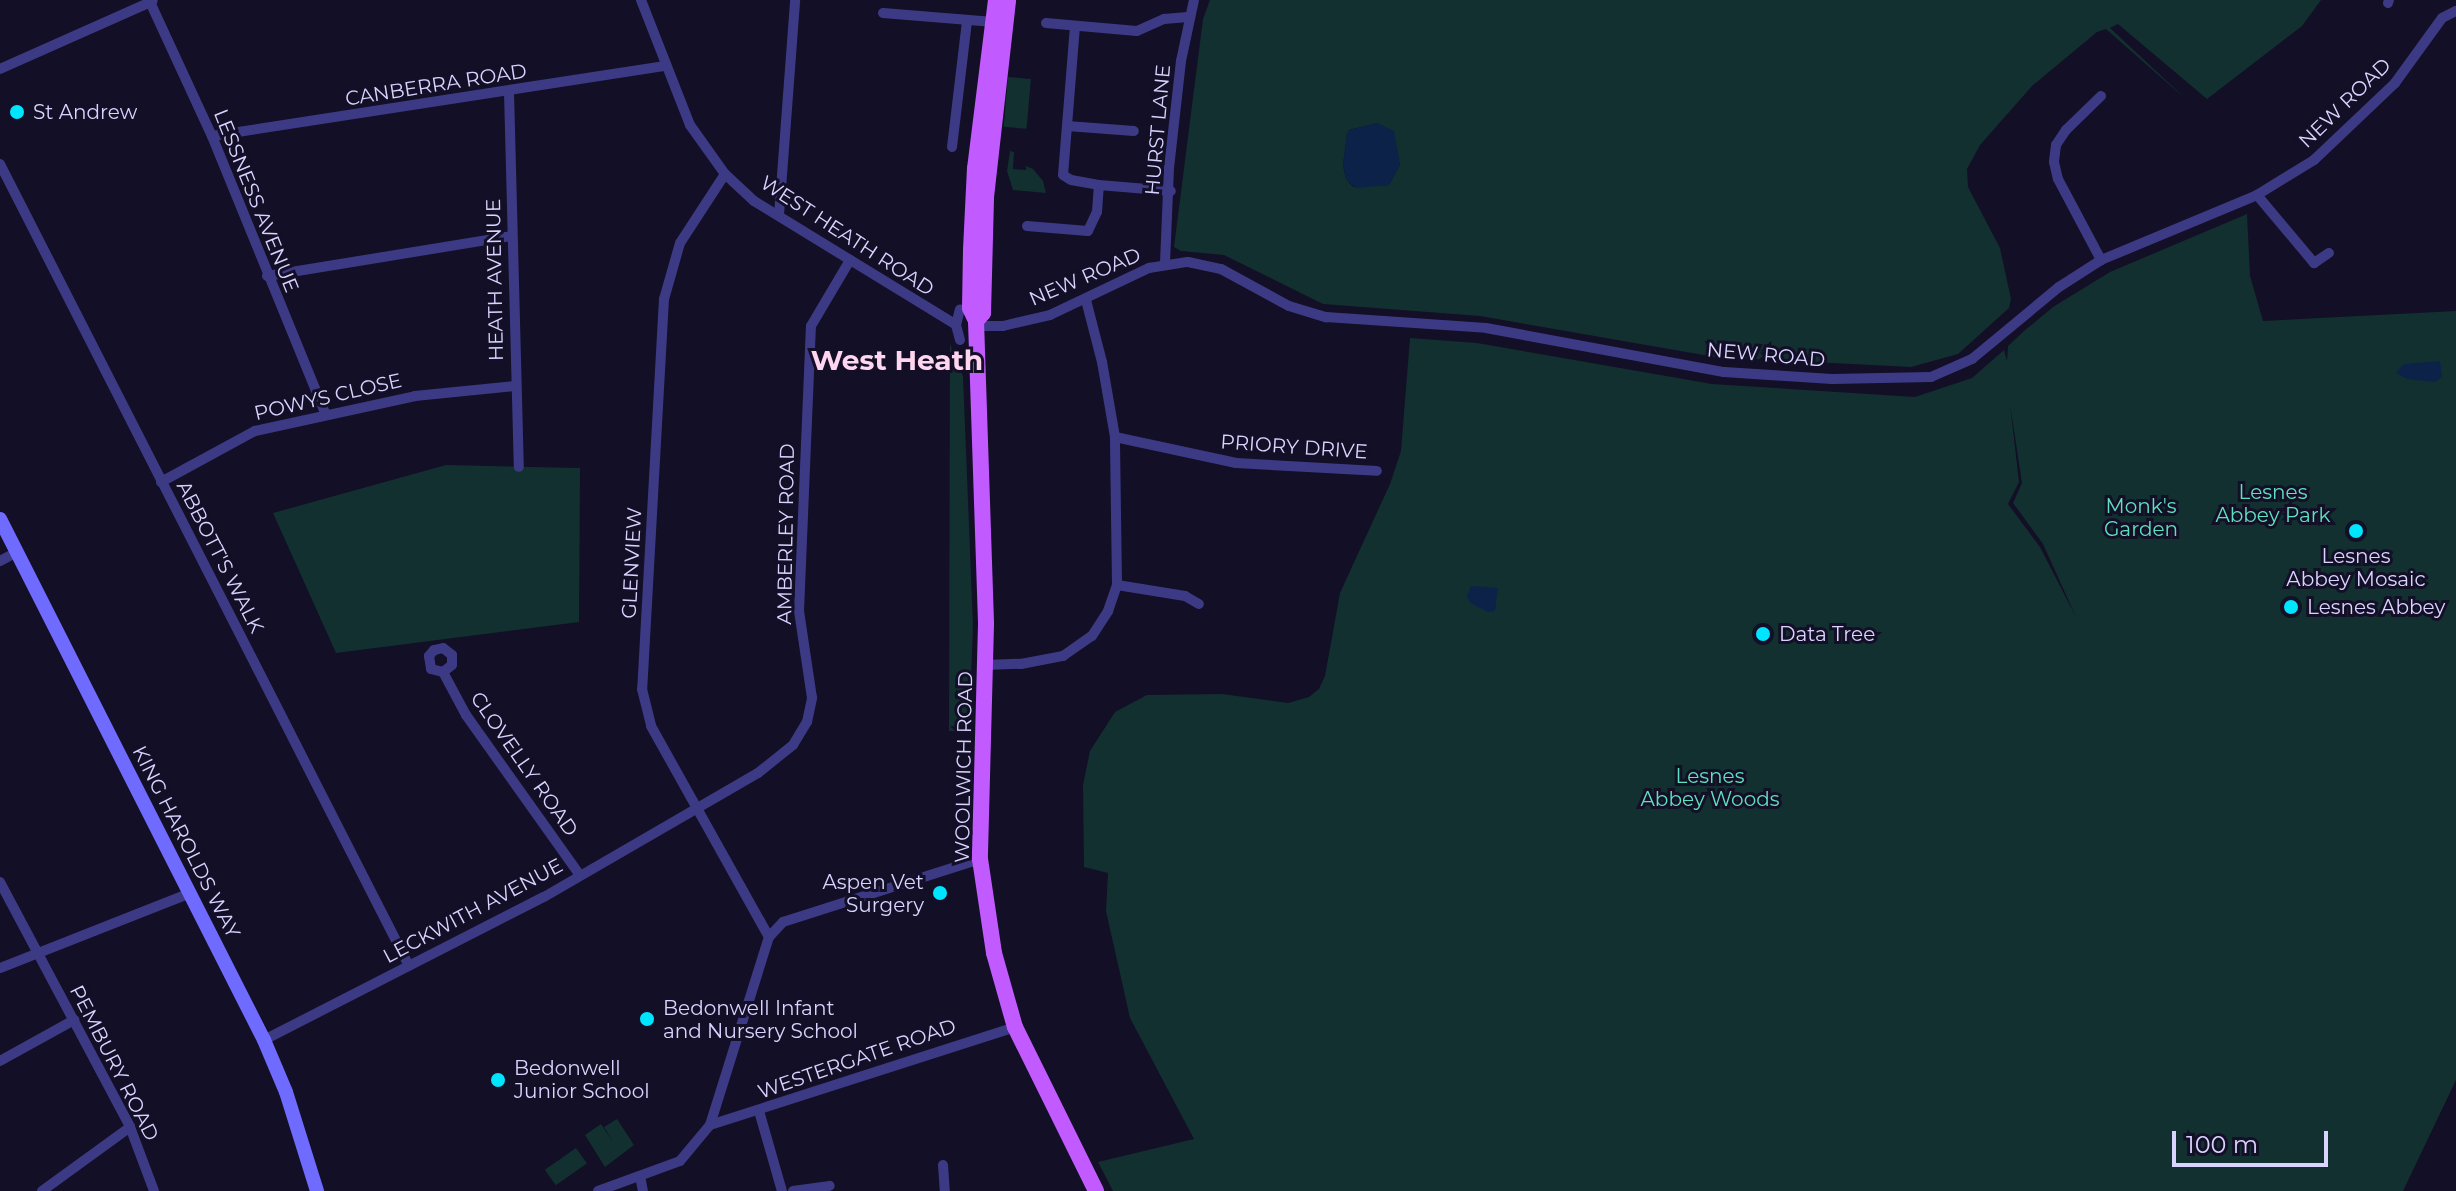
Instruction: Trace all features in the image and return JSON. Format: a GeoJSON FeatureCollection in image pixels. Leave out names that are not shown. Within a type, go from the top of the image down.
{"type":"FeatureCollection","features":[{"type":"Feature","properties":{"kind":"main road","name":"WOOLWICH ROAD"},"geometry":{"type":"LineString","coordinates":[[996,0],[973,196],[970,308],[976,324],[985,665],[980,859],[994,953],[1015,1027],[1096,1191]]}},
{"type":"Feature","properties":{"kind":"main road","name":"WOOLWICH ROAD"},"geometry":{"type":"LineString","coordinates":[[976,324],[983,313],[986,188],[1008,0]]}},
{"type":"Feature","properties":{"kind":"street","name":"WEST HEATH ROAD"},"geometry":{"type":"LineString","coordinates":[[641,0],[664,66],[690,125],[725,174],[754,201],[956,325]]}},
{"type":"Feature","properties":{"kind":"street"},"geometry":{"type":"LineString","coordinates":[[779,215],[795,0]]}},
{"type":"Feature","properties":{"kind":"street","name":"HURST LANE"},"geometry":{"type":"LineString","coordinates":[[1165,263],[1171,191],[1169,168],[1188,17],[1194,0]]}},
{"type":"Feature","properties":{"kind":"street"},"geometry":{"type":"LineString","coordinates":[[0,69],[152,1]]}},
{"type":"Feature","properties":{"kind":"street","name":"LESSNESS AVENUE"},"geometry":{"type":"LineString","coordinates":[[152,1],[212,136],[326,415]]}},
{"type":"Feature","properties":{"kind":"street","name":"NEW ROAD"},"geometry":{"type":"LineString","coordinates":[[976,324],[1038,319],[1165,263],[1188,262],[1221,269],[1289,306],[1326,317],[1486,328],[1724,372],[1910,380],[1955,369],[1972,359],[2059,287],[2101,260],[2257,195],[2314,160],[2344,135],[2395,83],[2442,18],[2456,11]]}},
{"type":"Feature","properties":{"kind":"street"},"geometry":{"type":"LineString","coordinates":[[883,13],[967,22]]}},
{"type":"Feature","properties":{"kind":"street"},"geometry":{"type":"LineString","coordinates":[[1046,23],[1137,31],[1164,19],[1188,17]]}},
{"type":"Feature","properties":{"kind":"street"},"geometry":{"type":"LineString","coordinates":[[952,147],[967,22],[971,18],[994,22]]}},
{"type":"Feature","properties":{"kind":"street"},"geometry":{"type":"LineString","coordinates":[[1075,26],[1063,175],[1071,180],[1099,185],[1171,191]]}},
{"type":"Feature","properties":{"kind":"street","name":"CANBERRA ROAD"},"geometry":{"type":"LineString","coordinates":[[212,136],[664,66]]}},
{"type":"Feature","properties":{"kind":"street","name":"HEATH AVENUE"},"geometry":{"type":"LineString","coordinates":[[509,92],[519,467]]}},
{"type":"Feature","properties":{"kind":"street"},"geometry":{"type":"LineString","coordinates":[[2101,96],[2066,130],[2056,145],[2054,162],[2058,179],[2101,260]]}},
{"type":"Feature","properties":{"kind":"street"},"geometry":{"type":"LineString","coordinates":[[957,108],[983,111]]}},
{"type":"Feature","properties":{"kind":"street"},"geometry":{"type":"LineString","coordinates":[[1067,126],[1134,131]]}},
{"type":"Feature","properties":{"kind":"street","name":"ABBOTT'S WALK"},"geometry":{"type":"LineString","coordinates":[[0,164],[409,966]]}},
{"type":"Feature","properties":{"kind":"street","name":"GLENVIEW"},"geometry":{"type":"LineString","coordinates":[[725,174],[680,243],[664,299],[642,689],[651,726],[769,937]]}},
{"type":"Feature","properties":{"kind":"street"},"geometry":{"type":"LineString","coordinates":[[1027,226],[1088,231],[1097,212],[1099,185]]}},
{"type":"Feature","properties":{"kind":"street"},"geometry":{"type":"LineString","coordinates":[[2257,195],[2314,263],[2329,253]]}},
{"type":"Feature","properties":{"kind":"street"},"geometry":{"type":"LineString","coordinates":[[267,276],[512,236]]}},
{"type":"Feature","properties":{"kind":"street","name":"AMBERLEY ROAD"},"geometry":{"type":"LineString","coordinates":[[696,807],[784,755],[807,722],[812,688],[799,611],[811,326],[850,260]]}},
{"type":"Feature","properties":{"kind":"street"},"geometry":{"type":"LineString","coordinates":[[985,665],[1021,664],[1063,656],[1092,636],[1108,611],[1117,585],[1115,437],[1102,362],[1086,300]]}},
{"type":"Feature","properties":{"kind":"street"},"geometry":{"type":"LineString","coordinates":[[960,309],[956,325],[960,340]]}},
{"type":"Feature","properties":{"kind":"street","name":"POWYS CLOSE"},"geometry":{"type":"LineString","coordinates":[[161,482],[255,431],[415,396],[515,386]]}},
{"type":"Feature","properties":{"kind":"street","name":"PRIORY DRIVE"},"geometry":{"type":"LineString","coordinates":[[1115,437],[1236,463],[1377,471]]}},
{"type":"Feature","properties":{"kind":"street","name":"KING HAROLDS WAY"},"geometry":{"type":"LineString","coordinates":[[0,519],[264,1040],[286,1092],[317,1191]]}},
{"type":"Feature","properties":{"kind":"street"},"geometry":{"type":"LineString","coordinates":[[0,561],[17,552]]}},
{"type":"Feature","properties":{"kind":"street"},"geometry":{"type":"LineString","coordinates":[[1117,585],[1185,596],[1199,604]]}},
{"type":"Feature","properties":{"kind":"street","name":"CLOVELLY ROAD"},"geometry":{"type":"LineString","coordinates":[[443,672],[466,715],[579,874]]}},
{"type":"Feature","properties":{"kind":"street","name":"LECKWITH AVENUE"},"geometry":{"type":"LineString","coordinates":[[264,1040],[530,904],[696,807]]}},
{"type":"Feature","properties":{"kind":"street"},"geometry":{"type":"LineString","coordinates":[[598,1191],[680,1161],[710,1125],[769,937],[783,922],[980,859]]}},
{"type":"Feature","properties":{"kind":"street","name":"PEMBURY ROAD"},"geometry":{"type":"LineString","coordinates":[[0,882],[130,1127],[154,1191]]}},
{"type":"Feature","properties":{"kind":"street"},"geometry":{"type":"LineString","coordinates":[[0,968],[190,893]]}},
{"type":"Feature","properties":{"kind":"street"},"geometry":{"type":"LineString","coordinates":[[0,1061],[74,1020]]}},
{"type":"Feature","properties":{"kind":"street","name":"WESTERGATE ROAD"},"geometry":{"type":"LineString","coordinates":[[710,1125],[1015,1027]]}},
{"type":"Feature","properties":{"kind":"street"},"geometry":{"type":"LineString","coordinates":[[759,1111],[782,1191]]}},
{"type":"Feature","properties":{"kind":"street"},"geometry":{"type":"LineString","coordinates":[[42,1191],[130,1127]]}},
{"type":"Feature","properties":{"kind":"street"},"geometry":{"type":"LineString","coordinates":[[943,1165],[945,1191]]}},
{"type":"Feature","properties":{"kind":"street"},"geometry":{"type":"LineString","coordinates":[[640,1176],[643,1191]]}},
{"type":"Feature","properties":{"kind":"street"},"geometry":{"type":"LineString","coordinates":[[793,1191],[830,1186]]}},
{"type":"Feature","properties":{"kind":"green space"},"geometry":{"type":"Polygon","coordinates":[[[1210,0],[2321,0],[2302,26],[2207,99],[2118,24],[2110,28],[2188,101],[2106,29],[2097,32],[2032,86],[1980,145],[1967,169],[1968,187],[2000,248],[2011,299],[2009,308],[1958,354],[1911,367],[1715,357],[1480,316],[1323,304],[1224,255],[1181,251],[1174,247],[1203,19],[1210,0]],[[1378,123],[1349,130],[1343,165],[1346,179],[1353,187],[1389,185],[1400,164],[1378,123]]]}},
{"type":"Feature","properties":{"kind":"green space"},"geometry":{"type":"Polygon","coordinates":[[[1008,77],[1031,79],[1027,129],[1004,127],[1008,77]]]}},
{"type":"Feature","properties":{"kind":"green space"},"geometry":{"type":"Polygon","coordinates":[[[1010,151],[1014,152],[1013,169],[1026,170],[1026,166],[1033,169],[1043,181],[1046,193],[1013,190],[1007,171],[1010,151]]]}},
{"type":"Feature","properties":{"kind":"green space","name":"Lesnes Abbey Woods"},"geometry":{"type":"Polygon","coordinates":[[[2247,214],[2250,276],[2263,321],[2456,311],[2456,1080],[2403,1191],[1113,1191],[1098,1162],[1194,1139],[1130,1018],[1106,911],[1108,873],[1084,867],[1083,785],[1090,751],[1115,712],[1147,695],[1222,694],[1288,703],[1309,697],[1319,689],[1325,676],[1340,593],[1390,484],[1401,451],[1410,338],[1477,343],[1712,384],[1915,397],[1972,378],[2004,350],[2007,361],[2008,346],[2024,331],[2053,307],[2110,272],[2247,214]],[[2010,404],[2019,482],[2008,504],[2040,547],[2076,617],[2043,544],[2013,503],[2022,483],[2010,404]]]}},
{"type":"Feature","properties":{"kind":"green space"},"geometry":{"type":"Polygon","coordinates":[[[950,344],[963,376],[973,625],[969,732],[949,731],[950,344]]]}},
{"type":"Feature","properties":{"kind":"green space"},"geometry":{"type":"Polygon","coordinates":[[[446,465],[580,468],[579,622],[336,653],[273,513],[446,465]]]}},
{"type":"Feature","properties":{"kind":"green space"},"geometry":{"type":"Polygon","coordinates":[[[617,1119],[634,1145],[605,1167],[585,1135],[601,1124],[613,1142],[604,1127],[617,1119]]]}},
{"type":"Feature","properties":{"kind":"green space"},"geometry":{"type":"Polygon","coordinates":[[[576,1148],[587,1164],[556,1185],[545,1170],[576,1148]]]}},
{"type":"Feature","properties":{"kind":"water"},"geometry":{"type":"Polygon","coordinates":[[[1378,123],[1394,131],[1400,164],[1389,185],[1355,188],[1346,179],[1343,165],[1347,134],[1349,130],[1378,123]]]}},
{"type":"Feature","properties":{"kind":"water"},"geometry":{"type":"Polygon","coordinates":[[[2440,361],[2442,377],[2435,382],[2407,379],[2396,373],[2404,364],[2440,361]]]}},
{"type":"Feature","properties":{"kind":"water"},"geometry":{"type":"Polygon","coordinates":[[[1471,586],[1498,588],[1495,611],[1488,612],[1470,603],[1467,596],[1471,586]]]}},
{"type":"Feature","properties":{"kind":"place","name":"St Andrew"},"geometry":{"type":"Point","coordinates":[17,112]}},
{"type":"Feature","properties":{"kind":"place","name":"Lesnes Abbey Mosaic"},"geometry":{"type":"Point","coordinates":[2356,531]}},
{"type":"Feature","properties":{"kind":"place","name":"Lesnes Abbey"},"geometry":{"type":"Point","coordinates":[2291,607]}},
{"type":"Feature","properties":{"kind":"place","name":"Data Tree"},"geometry":{"type":"Point","coordinates":[1763,634]}},
{"type":"Feature","properties":{"kind":"place","name":"Aspen Vet Surgery"},"geometry":{"type":"Point","coordinates":[940,893]}},
{"type":"Feature","properties":{"kind":"place","name":"Bedonwell Infant and Nursery School"},"geometry":{"type":"Point","coordinates":[647,1019]}},
{"type":"Feature","properties":{"kind":"place","name":"Bedonwell Junior School"},"geometry":{"type":"Point","coordinates":[498,1080]}},
{"type":"Feature","properties":{"kind":"district","name":"West Heath"},"geometry":{"type":"Point","coordinates":[897,360]}},
{"type":"Feature","properties":{"kind":"park label","name":"Lesnes Abbey Park"},"geometry":{"type":"Point","coordinates":[2273,504]}},
{"type":"Feature","properties":{"kind":"park label","name":"Monk's Garden"},"geometry":{"type":"Point","coordinates":[2141,518]}}]}
